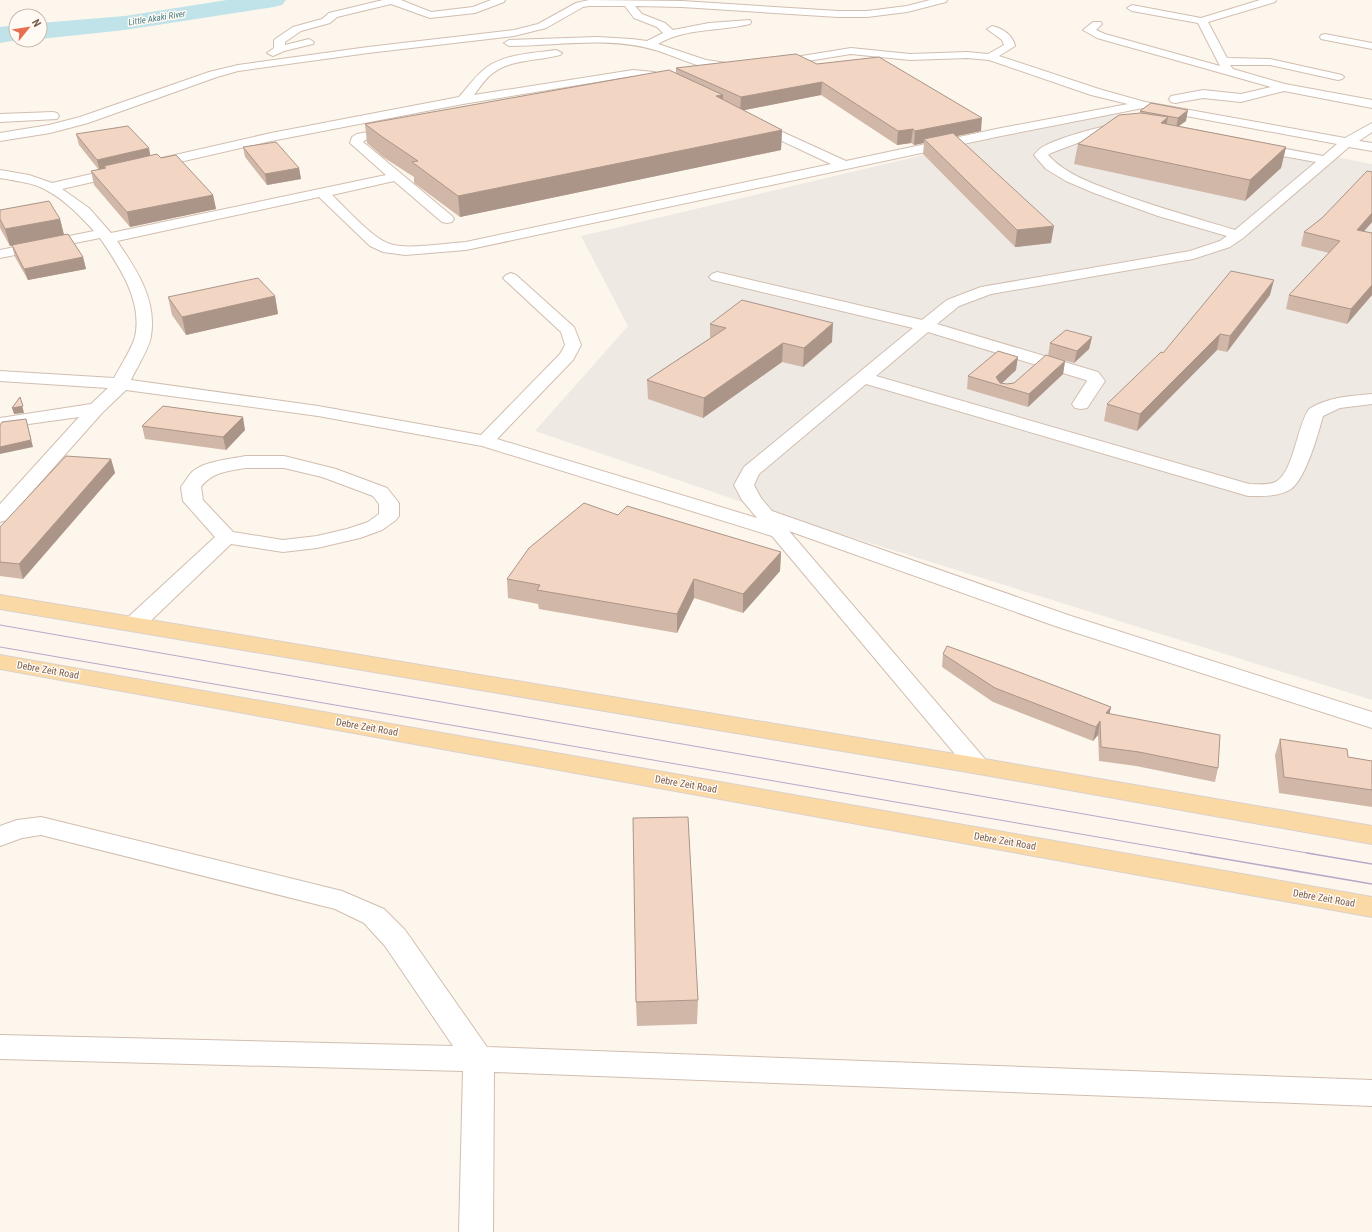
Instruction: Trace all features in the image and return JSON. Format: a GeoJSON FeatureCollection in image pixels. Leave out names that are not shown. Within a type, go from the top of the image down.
{"type":"FeatureCollection","features":[{"type":"Feature","properties":{"kind":"main road"},"geometry":{"type":"LineString","coordinates":[[0,602],[979,766],[1372,835]]}},
{"type":"Feature","properties":{"kind":"main road","name":"Debre Zeit Road"},"geometry":{"type":"LineString","coordinates":[[0,662],[1372,907]]}},
{"type":"Feature","properties":{"kind":"street"},"geometry":{"type":"LineString","coordinates":[[280,49],[279,41],[296,29],[326,21],[333,16],[394,0],[430,15],[479,10],[500,0]]}},
{"type":"Feature","properties":{"kind":"street"},"geometry":{"type":"LineString","coordinates":[[570,0],[580,5]]}},
{"type":"Feature","properties":{"kind":"street"},"geometry":{"type":"LineString","coordinates":[[0,137],[50,129],[106,113],[213,74],[238,68],[368,50],[514,33],[542,26],[580,5],[596,3],[628,3],[748,7],[830,14],[867,14],[907,9],[942,0]]}},
{"type":"Feature","properties":{"kind":"street"},"geometry":{"type":"LineString","coordinates":[[1132,8],[1202,21],[1210,17],[1271,0]]}},
{"type":"Feature","properties":{"kind":"street"},"geometry":{"type":"LineString","coordinates":[[1224,2],[1245,8]]}},
{"type":"Feature","properties":{"kind":"street"},"geometry":{"type":"LineString","coordinates":[[628,3],[638,16],[662,25],[668,30],[668,34]]}},
{"type":"Feature","properties":{"kind":"street"},"geometry":{"type":"LineString","coordinates":[[417,22],[430,15]]}},
{"type":"Feature","properties":{"kind":"street"},"geometry":{"type":"LineString","coordinates":[[1202,21],[1228,71]]}},
{"type":"Feature","properties":{"kind":"street"},"geometry":{"type":"LineString","coordinates":[[649,45],[668,34],[709,26],[746,22]]}},
{"type":"Feature","properties":{"kind":"street"},"geometry":{"type":"LineString","coordinates":[[1097,24],[1088,30],[1101,36],[1284,87],[1372,104]]}},
{"type":"Feature","properties":{"kind":"street"},"geometry":{"type":"LineString","coordinates":[[990,57],[1010,46],[1006,37],[992,29]]}},
{"type":"Feature","properties":{"kind":"street"},"geometry":{"type":"LineString","coordinates":[[431,31],[455,41],[516,43],[614,42],[649,45],[716,67],[725,68],[752,66]]}},
{"type":"Feature","properties":{"kind":"street"},"geometry":{"type":"LineString","coordinates":[[1325,37],[1372,46]]}},
{"type":"Feature","properties":{"kind":"street"},"geometry":{"type":"LineString","coordinates":[[238,68],[280,49],[309,42]]}},
{"type":"Feature","properties":{"kind":"street"},"geometry":{"type":"LineString","coordinates":[[463,100],[490,70],[501,64],[532,57],[589,49]]}},
{"type":"Feature","properties":{"kind":"street"},"geometry":{"type":"LineString","coordinates":[[767,64],[851,51],[910,57],[968,55],[990,57],[1089,90],[1144,105],[1372,147]]}},
{"type":"Feature","properties":{"kind":"street"},"geometry":{"type":"LineString","coordinates":[[1223,60],[1270,62],[1338,77]]}},
{"type":"Feature","properties":{"kind":"street"},"geometry":{"type":"LineString","coordinates":[[52,187],[271,136],[463,100],[633,73],[650,74],[685,90]]}},
{"type":"Feature","properties":{"kind":"street"},"geometry":{"type":"LineString","coordinates":[[1175,99],[1203,94],[1241,98],[1284,87]]}},
{"type":"Feature","properties":{"kind":"street"},"geometry":{"type":"LineString","coordinates":[[322,193],[376,243],[388,249],[412,251],[466,246],[1001,132],[1144,105]]}},
{"type":"Feature","properties":{"kind":"street"},"geometry":{"type":"LineString","coordinates":[[0,118],[106,113]]}},
{"type":"Feature","properties":{"kind":"street"},"geometry":{"type":"LineString","coordinates":[[741,117],[846,166]]}},
{"type":"Feature","properties":{"kind":"street"},"geometry":{"type":"LineString","coordinates":[[988,125],[1001,132]]}},
{"type":"Feature","properties":{"kind":"street"},"geometry":{"type":"LineString","coordinates":[[1132,127],[1102,130],[1046,150],[1041,155],[1043,160],[1052,167],[1097,189],[1132,203],[1238,235]]}},
{"type":"Feature","properties":{"kind":"street"},"geometry":{"type":"LineString","coordinates":[[979,766],[752,500],[744,485],[751,471],[865,378],[953,303],[987,290],[1193,255],[1225,244],[1238,235],[1346,142],[1372,127]]}},
{"type":"Feature","properties":{"kind":"street"},"geometry":{"type":"LineString","coordinates":[[408,128],[361,137],[356,143],[446,219]]}},
{"type":"Feature","properties":{"kind":"street"},"geometry":{"type":"LineString","coordinates":[[1240,145],[1326,160]]}},
{"type":"Feature","properties":{"kind":"street"},"geometry":{"type":"LineString","coordinates":[[0,174],[29,180],[52,187],[84,211],[106,236],[130,271],[144,309],[143,337],[118,389],[96,409],[0,516]]}},
{"type":"Feature","properties":{"kind":"street"},"geometry":{"type":"LineString","coordinates":[[0,254],[106,236],[396,177]]}},
{"type":"Feature","properties":{"kind":"street"},"geometry":{"type":"LineString","coordinates":[[717,277],[925,326],[1035,365],[1084,373],[1092,376],[1096,381],[1081,404]]}},
{"type":"Feature","properties":{"kind":"street"},"geometry":{"type":"LineString","coordinates":[[484,441],[567,356],[573,345],[572,338],[568,330],[511,278]]}},
{"type":"Feature","properties":{"kind":"street"},"geometry":{"type":"LineString","coordinates":[[0,376],[120,384],[318,411],[484,441],[780,532]]}},
{"type":"Feature","properties":{"kind":"street"},"geometry":{"type":"LineString","coordinates":[[865,378],[1248,490],[1270,490],[1286,484],[1294,473],[1315,413],[1323,407],[1341,402],[1372,399]]}},
{"type":"Feature","properties":{"kind":"street"},"geometry":{"type":"LineString","coordinates":[[0,423],[96,409]]}},
{"type":"Feature","properties":{"kind":"street"},"geometry":{"type":"LineString","coordinates":[[246,462],[284,462],[329,473],[380,492],[389,503],[389,516],[375,526],[353,534],[317,542],[283,546],[226,537],[193,501],[191,487],[200,475],[217,467],[246,462]]}},
{"type":"Feature","properties":{"kind":"street"},"geometry":{"type":"LineString","coordinates":[[765,515],[1063,621],[1372,720]]}},
{"type":"Feature","properties":{"kind":"street"},"geometry":{"type":"LineString","coordinates":[[134,624],[226,537]]}},
{"type":"Feature","properties":{"kind":"street"},"geometry":{"type":"LineString","coordinates":[[0,837],[17,829],[41,826],[342,901],[374,916],[395,938],[478,1060],[476,1232]]}},
{"type":"Feature","properties":{"kind":"street"},"geometry":{"type":"LineString","coordinates":[[0,1047],[478,1060],[1372,1093]]}},
{"type":"Feature","properties":{"kind":"shaded area"},"geometry":{"type":"Polygon","coordinates":[[[1105,112],[1372,164],[1372,700],[777,514],[535,431],[628,326],[581,236],[1105,112]]]}},
{"type":"Feature","properties":{"kind":"building"},"geometry":{"type":"Polygon","coordinates":[[[796,54],[817,64],[879,57],[982,118],[915,131],[913,129],[898,131],[822,82],[741,97],[676,68],[796,54]]]}},
{"type":"Feature","properties":{"kind":"building"},"geometry":{"type":"Polygon","coordinates":[[[669,70],[723,95],[716,96],[782,130],[458,196],[412,162],[418,161],[365,124],[669,70]]]}},
{"type":"Feature","properties":{"kind":"building"},"geometry":{"type":"Polygon","coordinates":[[[1151,103],[1188,110],[1178,118],[1140,111],[1151,103]]]}},
{"type":"Feature","properties":{"kind":"building"},"geometry":{"type":"Polygon","coordinates":[[[1141,113],[1168,117],[1161,123],[1286,147],[1250,180],[1078,144],[1119,115],[1141,113]]]}},
{"type":"Feature","properties":{"kind":"building"},"geometry":{"type":"Polygon","coordinates":[[[128,126],[149,148],[97,160],[76,134],[128,126]]]}},
{"type":"Feature","properties":{"kind":"building"},"geometry":{"type":"Polygon","coordinates":[[[953,133],[1054,226],[1017,230],[924,139],[953,133]]]}},
{"type":"Feature","properties":{"kind":"building"},"geometry":{"type":"Polygon","coordinates":[[[276,142],[299,168],[265,174],[243,147],[276,142]]]}},
{"type":"Feature","properties":{"kind":"building"},"geometry":{"type":"Polygon","coordinates":[[[157,154],[161,158],[176,155],[213,195],[127,212],[91,171],[106,168],[104,166],[157,154]]]}},
{"type":"Feature","properties":{"kind":"building"},"geometry":{"type":"Polygon","coordinates":[[[1367,171],[1372,172],[1372,213],[1357,230],[1372,233],[1372,285],[1351,309],[1289,295],[1340,241],[1304,232],[1322,218],[1367,171]]]}},
{"type":"Feature","properties":{"kind":"building"},"geometry":{"type":"Polygon","coordinates":[[[49,201],[60,219],[5,229],[0,219],[0,210],[49,201]]]}},
{"type":"Feature","properties":{"kind":"building"},"geometry":{"type":"Polygon","coordinates":[[[68,234],[83,257],[24,269],[12,245],[68,234]]]}},
{"type":"Feature","properties":{"kind":"building"},"geometry":{"type":"Polygon","coordinates":[[[1231,271],[1274,280],[1230,336],[1220,334],[1140,414],[1107,404],[1161,352],[1163,353],[1231,271]]]}},
{"type":"Feature","properties":{"kind":"building"},"geometry":{"type":"Polygon","coordinates":[[[258,278],[275,296],[182,317],[168,297],[258,278]]]}},
{"type":"Feature","properties":{"kind":"building"},"geometry":{"type":"Polygon","coordinates":[[[742,300],[833,323],[804,348],[783,343],[704,398],[647,380],[726,328],[710,324],[742,300]]]}},
{"type":"Feature","properties":{"kind":"building"},"geometry":{"type":"Polygon","coordinates":[[[1066,330],[1092,337],[1077,351],[1050,343],[1066,330]]]}},
{"type":"Feature","properties":{"kind":"building"},"geometry":{"type":"Polygon","coordinates":[[[998,351],[1018,357],[996,377],[1000,383],[1014,383],[1046,355],[1065,361],[1029,394],[968,376],[998,351]]]}},
{"type":"Feature","properties":{"kind":"building"},"geometry":{"type":"Polygon","coordinates":[[[20,397],[23,406],[12,408],[20,397]]]}},
{"type":"Feature","properties":{"kind":"building"},"geometry":{"type":"Polygon","coordinates":[[[163,406],[243,417],[223,437],[142,426],[163,406]]]}},
{"type":"Feature","properties":{"kind":"building"},"geometry":{"type":"Polygon","coordinates":[[[26,419],[31,440],[0,447],[0,425],[2,422],[26,419]]]}},
{"type":"Feature","properties":{"kind":"building"},"geometry":{"type":"Polygon","coordinates":[[[66,456],[111,459],[19,564],[0,562],[0,527],[66,456]]]}},
{"type":"Feature","properties":{"kind":"building"},"geometry":{"type":"Polygon","coordinates":[[[584,503],[618,515],[627,506],[781,552],[743,594],[694,579],[677,614],[537,590],[540,585],[507,579],[529,548],[584,503]]]}},
{"type":"Feature","properties":{"kind":"building"},"geometry":{"type":"Polygon","coordinates":[[[947,646],[1111,707],[1106,713],[1220,735],[1218,768],[1139,752],[1101,747],[1100,721],[1096,727],[995,688],[943,654],[947,646]]]}},
{"type":"Feature","properties":{"kind":"building"},"geometry":{"type":"Polygon","coordinates":[[[1280,739],[1347,749],[1348,757],[1372,761],[1372,790],[1284,777],[1280,739]]]}},
{"type":"Feature","properties":{"kind":"building"},"geometry":{"type":"Polygon","coordinates":[[[688,817],[698,1000],[636,1002],[633,818],[688,817]]]}},
{"type":"Feature","properties":{"kind":"waterway","name":"Little Akaki River"},"geometry":{"type":"LineString","coordinates":[[48,30],[125,23],[274,0]]}},
{"type":"Feature","properties":{"kind":"waterway","name":"Little Akaki River"},"geometry":{"type":"LineString","coordinates":[[0,35],[8,34]]}},
{"type":"Feature","properties":{"kind":"tram line"},"geometry":{"type":"LineString","coordinates":[[0,625],[1313,854]]}},
{"type":"Feature","properties":{"kind":"tram line"},"geometry":{"type":"LineString","coordinates":[[0,647],[1196,854]]}},
{"type":"Feature","properties":{"kind":"tram line"},"geometry":{"type":"LineString","coordinates":[[1190,853],[1372,884]]}},
{"type":"Feature","properties":{"kind":"tram line"},"geometry":{"type":"LineString","coordinates":[[1307,853],[1372,864]]}}]}
